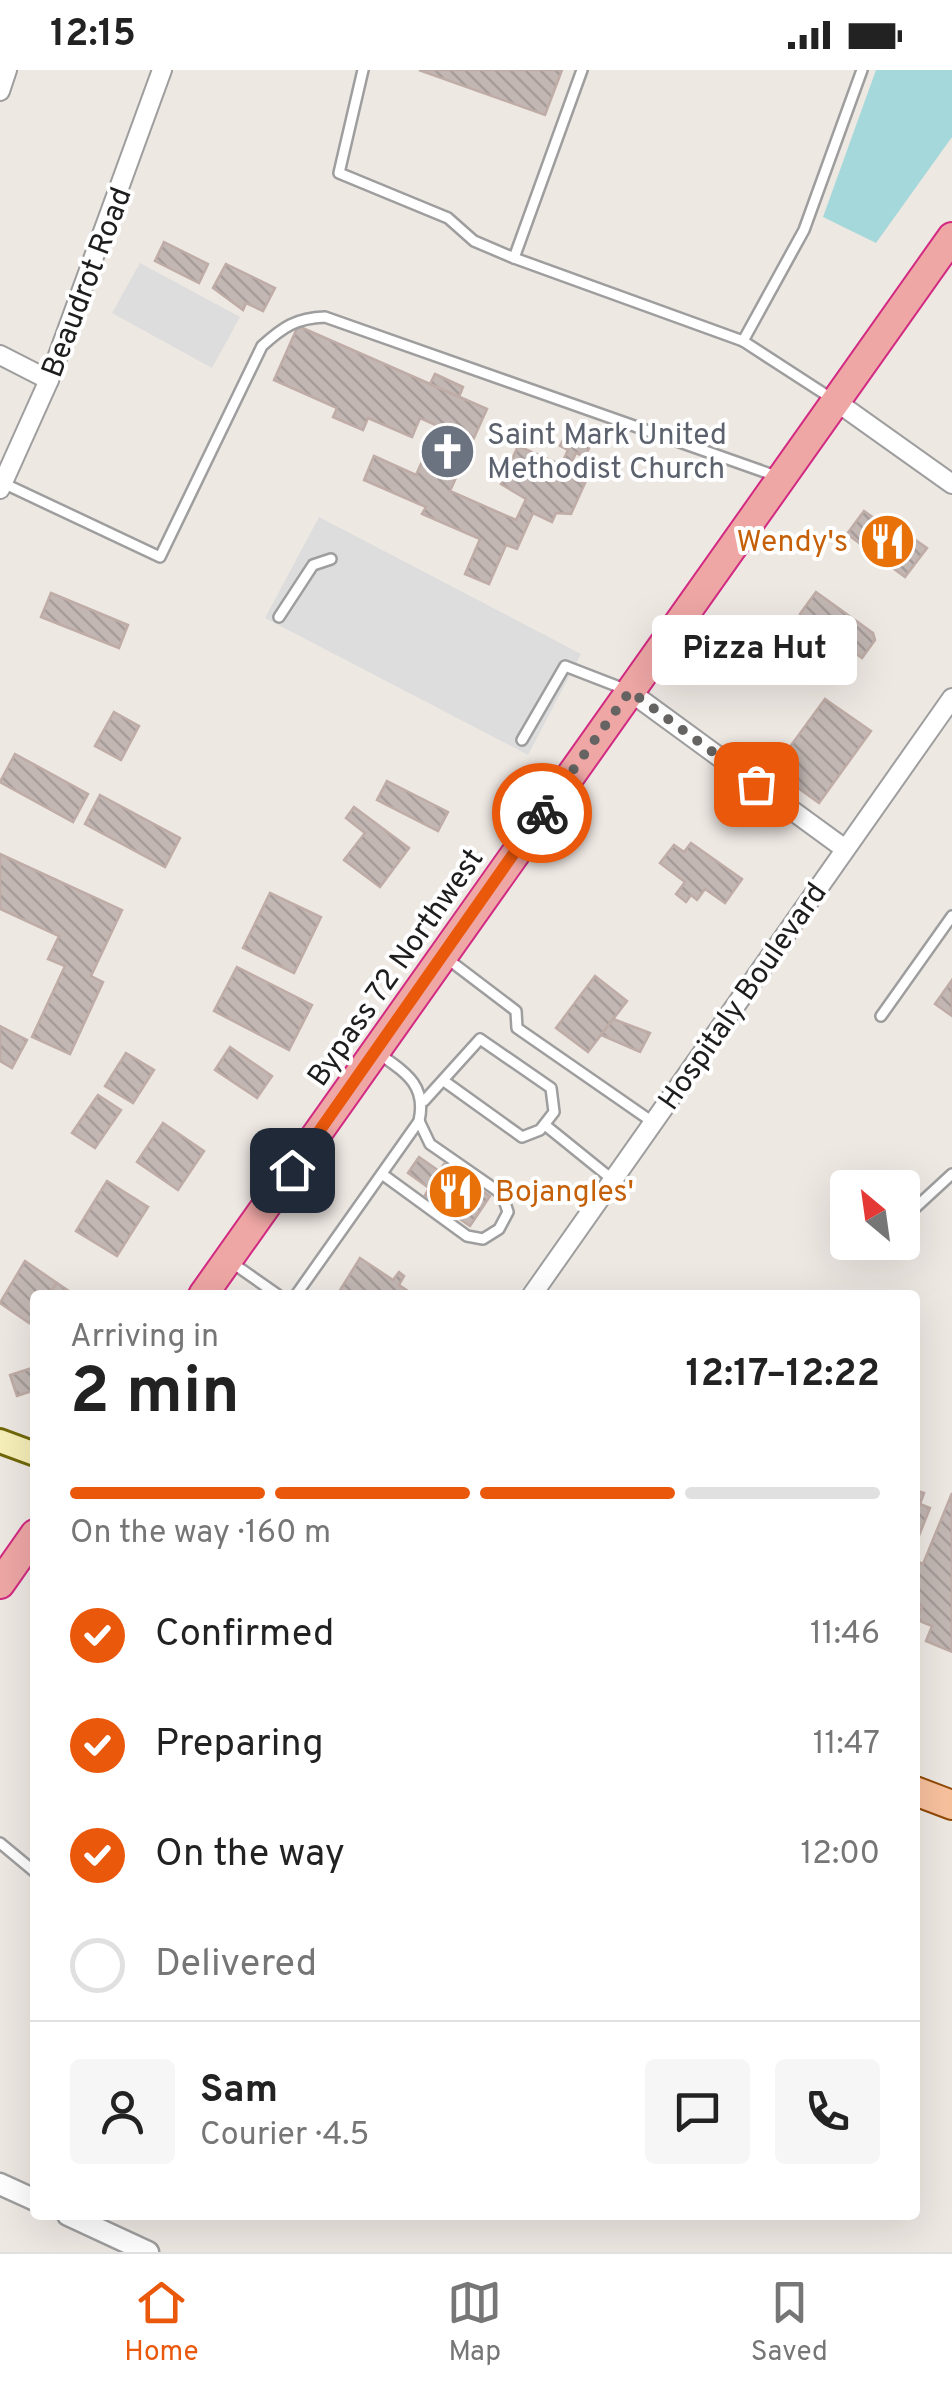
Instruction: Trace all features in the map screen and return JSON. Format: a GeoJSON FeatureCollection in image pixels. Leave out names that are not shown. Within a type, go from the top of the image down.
{"type":"FeatureCollection","features":[{"type":"Feature","properties":{"kind":"highway","name":"Bypass 72 Northwest"},"geometry":{"type":"LineString","coordinates":[[207,1290],[952,237]]}},
{"type":"Feature","properties":{"kind":"highway"},"geometry":{"type":"LineString","coordinates":[[0,1584],[30,1541]]}},
{"type":"Feature","properties":{"kind":"main road"},"geometry":{"type":"LineString","coordinates":[[0,1441],[30,1452]]}},
{"type":"Feature","properties":{"kind":"main road"},"geometry":{"type":"LineString","coordinates":[[920,1793],[952,1806]]}},
{"type":"Feature","properties":{"kind":"street"},"geometry":{"type":"LineString","coordinates":[[0,90],[7,70]]}},
{"type":"Feature","properties":{"kind":"street","name":"Beaudrot Road"},"geometry":{"type":"LineString","coordinates":[[1,486],[48,380],[162,70]]}},
{"type":"Feature","properties":{"kind":"street"},"geometry":{"type":"LineString","coordinates":[[0,355],[48,380]]}},
{"type":"Feature","properties":{"kind":"street"},"geometry":{"type":"LineString","coordinates":[[834,400],[952,484]]}},
{"type":"Feature","properties":{"kind":"street"},"geometry":{"type":"LineString","coordinates":[[630,691],[844,849]]}},
{"type":"Feature","properties":{"kind":"street","name":"Hospitaly Boulevard"},"geometry":{"type":"LineString","coordinates":[[536,1290],[952,698]]}},
{"type":"Feature","properties":{"kind":"street"},"geometry":{"type":"LineString","coordinates":[[0,2184],[30,2198]]}},
{"type":"Feature","properties":{"kind":"street"},"geometry":{"type":"LineString","coordinates":[[79,2220],[148,2252]]}},
{"type":"Feature","properties":{"kind":"lane"},"geometry":{"type":"LineString","coordinates":[[363,70],[339,173],[448,218],[474,240],[514,258],[743,341],[834,400]]}},
{"type":"Feature","properties":{"kind":"lane"},"geometry":{"type":"LineString","coordinates":[[514,258],[582,70]]}},
{"type":"Feature","properties":{"kind":"lane"},"geometry":{"type":"LineString","coordinates":[[743,341],[804,230],[862,70]]}},
{"type":"Feature","properties":{"kind":"lane"},"geometry":{"type":"LineString","coordinates":[[1,486],[160,557],[262,346],[282,327],[302,318],[325,317],[779,477]]}},
{"type":"Feature","properties":{"kind":"lane"},"geometry":{"type":"LineString","coordinates":[[279,617],[313,565],[330,559]]}},
{"type":"Feature","properties":{"kind":"lane"},"geometry":{"type":"LineString","coordinates":[[522,740],[565,666],[630,691]]}},
{"type":"Feature","properties":{"kind":"lane"},"geometry":{"type":"LineString","coordinates":[[881,1016],[952,916]]}},
{"type":"Feature","properties":{"kind":"lane"},"geometry":{"type":"LineString","coordinates":[[443,956],[516,1011],[516,1028],[654,1123]]}},
{"type":"Feature","properties":{"kind":"lane"},"geometry":{"type":"LineString","coordinates":[[300,1290],[419,1121],[424,1100],[480,1039],[551,1088],[556,1103],[545,1125],[522,1137],[444,1081]]}},
{"type":"Feature","properties":{"kind":"lane"},"geometry":{"type":"LineString","coordinates":[[376,1051],[412,1079],[424,1100]]}},
{"type":"Feature","properties":{"kind":"lane"},"geometry":{"type":"LineString","coordinates":[[382,1174],[467,1236],[483,1239],[499,1230],[508,1212],[502,1194],[430,1144],[419,1121]]}},
{"type":"Feature","properties":{"kind":"lane"},"geometry":{"type":"LineString","coordinates":[[545,1125],[613,1181]]}},
{"type":"Feature","properties":{"kind":"lane"},"geometry":{"type":"LineString","coordinates":[[920,1203],[952,1174]]}},
{"type":"Feature","properties":{"kind":"lane"},"geometry":{"type":"LineString","coordinates":[[228,1260],[271,1290]]}},
{"type":"Feature","properties":{"kind":"lane"},"geometry":{"type":"LineString","coordinates":[[0,1843],[30,1868]]}},
{"type":"Feature","properties":{"kind":"shaded area"},"geometry":{"type":"Polygon","coordinates":[[[140,263],[240,317],[212,368],[112,313],[140,263]]]}},
{"type":"Feature","properties":{"kind":"shaded area"},"geometry":{"type":"Polygon","coordinates":[[[319,517],[581,654],[528,755],[265,618],[319,517]]]}},
{"type":"Feature","properties":{"kind":"water"},"geometry":{"type":"Polygon","coordinates":[[[876,70],[952,70],[952,137],[876,243],[823,217],[876,70]]]}},
{"type":"Feature","properties":{"kind":"building"},"geometry":{"type":"Polygon","coordinates":[[[419,70],[562,70],[545,115],[419,70]]]}},
{"type":"Feature","properties":{"kind":"building"},"geometry":{"type":"Polygon","coordinates":[[[164,242],[208,264],[199,283],[155,261],[164,242]]]}},
{"type":"Feature","properties":{"kind":"building"},"geometry":{"type":"Polygon","coordinates":[[[226,264],[275,288],[263,311],[246,303],[243,310],[213,288],[226,264]]]}},
{"type":"Feature","properties":{"kind":"building","name":"Saint Mark United Methodist Church"},"geometry":{"type":"Polygon","coordinates":[[[298,326],[487,409],[450,491],[516,520],[526,499],[501,484],[518,446],[580,473],[577,480],[585,483],[571,514],[556,513],[552,522],[533,513],[517,549],[506,545],[489,584],[465,574],[480,539],[422,514],[426,507],[364,480],[374,456],[416,475],[438,426],[420,418],[412,437],[368,418],[363,430],[333,417],[337,408],[274,380],[298,326]]]}},
{"type":"Feature","properties":{"kind":"building"},"geometry":{"type":"Polygon","coordinates":[[[435,374],[463,387],[459,397],[430,384],[435,374]]]}},
{"type":"Feature","properties":{"kind":"building"},"geometry":{"type":"Polygon","coordinates":[[[569,428],[593,439],[585,457],[576,453],[569,468],[561,465],[568,450],[560,446],[569,428]]]}},
{"type":"Feature","properties":{"kind":"building","name":"Wendy's"},"geometry":{"type":"Polygon","coordinates":[[[864,511],[878,521],[881,516],[927,548],[905,577],[847,534],[864,511]]]}},
{"type":"Feature","properties":{"kind":"building"},"geometry":{"type":"Polygon","coordinates":[[[816,592],[873,633],[875,640],[862,658],[800,614],[816,592]]]}},
{"type":"Feature","properties":{"kind":"building"},"geometry":{"type":"Polygon","coordinates":[[[51,593],[128,625],[119,648],[41,617],[51,593]]]}},
{"type":"Feature","properties":{"kind":"building"},"geometry":{"type":"Polygon","coordinates":[[[825,699],[871,731],[819,803],[773,770],[825,699]]]}},
{"type":"Feature","properties":{"kind":"building"},"geometry":{"type":"Polygon","coordinates":[[[114,712],[139,726],[121,760],[95,746],[114,712]]]}},
{"type":"Feature","properties":{"kind":"building"},"geometry":{"type":"Polygon","coordinates":[[[15,754],[88,794],[73,822],[0,782],[15,754]]]}},
{"type":"Feature","properties":{"kind":"building"},"geometry":{"type":"Polygon","coordinates":[[[387,781],[448,812],[438,831],[377,800],[387,781]]]}},
{"type":"Feature","properties":{"kind":"building"},"geometry":{"type":"Polygon","coordinates":[[[100,795],[180,838],[165,867],[85,824],[100,795]]]}},
{"type":"Feature","properties":{"kind":"building"},"geometry":{"type":"Polygon","coordinates":[[[354,807],[409,848],[380,887],[344,860],[365,833],[346,818],[354,807]]]}},
{"type":"Feature","properties":{"kind":"building"},"geometry":{"type":"Polygon","coordinates":[[[691,843],[742,879],[725,903],[705,889],[697,900],[691,895],[686,902],[676,894],[685,882],[660,863],[674,845],[684,852],[691,843]]]}},
{"type":"Feature","properties":{"kind":"building"},"geometry":{"type":"Polygon","coordinates":[[[0,854],[122,910],[91,976],[103,982],[70,1054],[32,1037],[65,966],[48,959],[59,936],[0,909],[0,854]]]}},
{"type":"Feature","properties":{"kind":"building"},"geometry":{"type":"Polygon","coordinates":[[[270,893],[321,917],[294,973],[243,948],[270,893]]]}},
{"type":"Feature","properties":{"kind":"building"},"geometry":{"type":"Polygon","coordinates":[[[237,967],[312,1005],[289,1050],[214,1011],[237,967]]]}},
{"type":"Feature","properties":{"kind":"building"},"geometry":{"type":"Polygon","coordinates":[[[595,976],[627,1001],[588,1052],[556,1028],[595,976]]]}},
{"type":"Feature","properties":{"kind":"building"},"geometry":{"type":"Polygon","coordinates":[[[952,980],[952,1016],[935,1004],[952,980]]]}},
{"type":"Feature","properties":{"kind":"building"},"geometry":{"type":"Polygon","coordinates":[[[613,1019],[650,1033],[640,1052],[601,1035],[613,1019]]]}},
{"type":"Feature","properties":{"kind":"building"},"geometry":{"type":"Polygon","coordinates":[[[0,1026],[27,1040],[12,1068],[0,1061],[0,1026]]]}},
{"type":"Feature","properties":{"kind":"building"},"geometry":{"type":"Polygon","coordinates":[[[230,1047],[272,1076],[257,1098],[215,1070],[230,1047]]]}},
{"type":"Feature","properties":{"kind":"building"},"geometry":{"type":"Polygon","coordinates":[[[126,1053],[154,1070],[133,1103],[105,1086],[126,1053]]]}},
{"type":"Feature","properties":{"kind":"building"},"geometry":{"type":"Polygon","coordinates":[[[98,1095],[121,1110],[95,1148],[72,1133],[98,1095]]]}},
{"type":"Feature","properties":{"kind":"building"},"geometry":{"type":"Polygon","coordinates":[[[163,1123],[204,1151],[178,1190],[137,1162],[163,1123]]]}},
{"type":"Feature","properties":{"kind":"building","name":"Bojangles'"},"geometry":{"type":"Polygon","coordinates":[[[419,1157],[439,1171],[444,1164],[490,1196],[470,1226],[425,1195],[429,1188],[408,1173],[419,1157]]]}},
{"type":"Feature","properties":{"kind":"building"},"geometry":{"type":"Polygon","coordinates":[[[107,1181],[148,1207],[117,1256],[76,1231],[107,1181]]]}},
{"type":"Feature","properties":{"kind":"building"},"geometry":{"type":"Polygon","coordinates":[[[360,1258],[393,1280],[399,1272],[404,1276],[399,1285],[406,1290],[340,1290],[360,1258]]]}},
{"type":"Feature","properties":{"kind":"building"},"geometry":{"type":"Polygon","coordinates":[[[25,1261],[57,1283],[52,1290],[30,1290],[29,1323],[0,1303],[25,1261]]]}},
{"type":"Feature","properties":{"kind":"building"},"geometry":{"type":"Polygon","coordinates":[[[30,1369],[30,1392],[17,1396],[10,1375],[30,1369]]]}},
{"type":"Feature","properties":{"kind":"building"},"geometry":{"type":"Polygon","coordinates":[[[952,1493],[952,1652],[926,1641],[932,1626],[920,1621],[920,1562],[923,1564],[952,1493]]]}},
{"type":"Feature","properties":{"kind":"building"},"geometry":{"type":"Polygon","coordinates":[[[920,1504],[930,1508],[920,1533],[920,1504]]]}},
{"type":"Feature","properties":{"kind":"way so far"},"geometry":{"type":"LineString","coordinates":[[542,813],[630,691],[756,784]]}},
{"type":"Feature","properties":{"kind":"place","name":"Saint Mark United Methodist Church"},"geometry":{"type":"Point","coordinates":[448,451]}},
{"type":"Feature","properties":{"kind":"place","name":"Wendy's"},"geometry":{"type":"Point","coordinates":[887,541]}},
{"type":"Feature","properties":{"kind":"place","name":"Pizza Hut"},"geometry":{"type":"Point","coordinates":[756,784]}},
{"type":"Feature","properties":{"kind":"place","name":"Bojangles'"},"geometry":{"type":"Point","coordinates":[456,1191]}},
{"type":"Feature","properties":{"kind":"route"},"geometry":{"type":"LineString","coordinates":[[292,1170],[542,813]]}}]}
